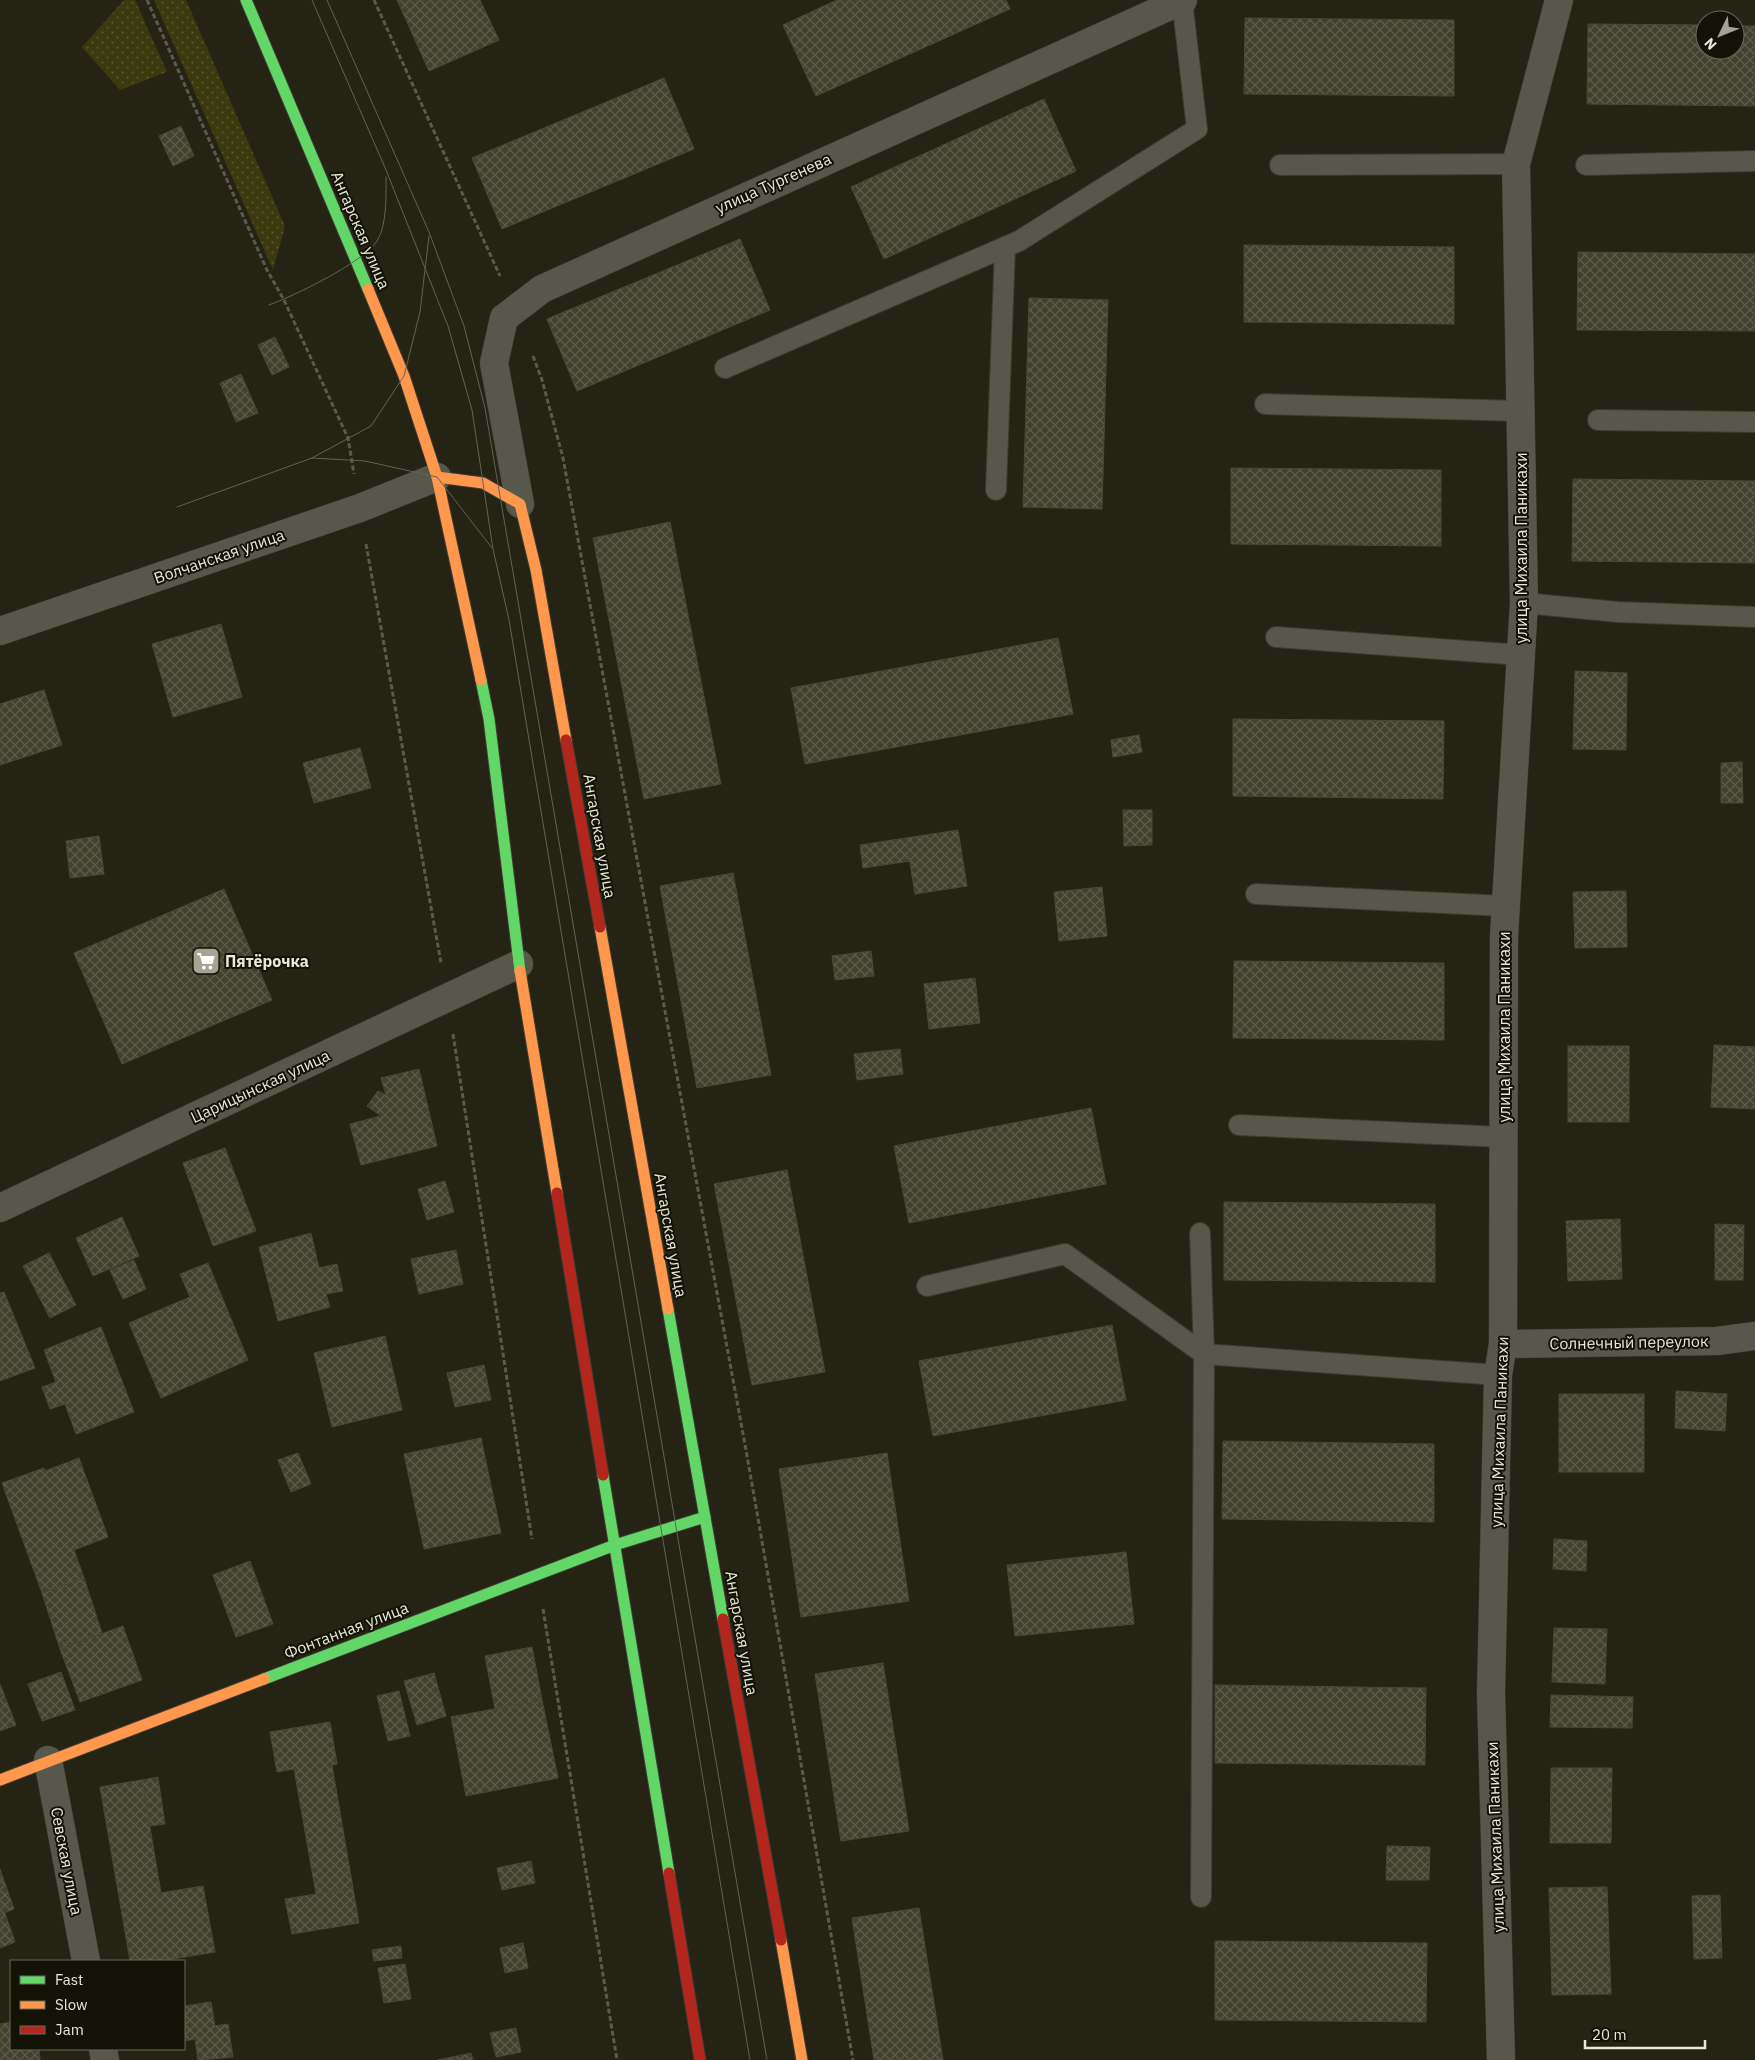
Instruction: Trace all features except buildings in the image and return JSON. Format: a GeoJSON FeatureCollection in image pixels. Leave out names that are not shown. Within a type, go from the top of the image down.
{"type":"FeatureCollection","features":[{"type":"Feature","properties":{"kind":"main road","name":"Ангарская улица"},"geometry":{"type":"LineString","coordinates":[[246,0],[404,376],[437,477],[489,719],[519,964],[700,2060]]}},
{"type":"Feature","properties":{"kind":"main road"},"geometry":{"type":"LineString","coordinates":[[437,477],[483,483],[520,504]]}},
{"type":"Feature","properties":{"kind":"main road","name":"Ангарская улица"},"geometry":{"type":"LineString","coordinates":[[520,504],[536,570],[802,2060]]}},
{"type":"Feature","properties":{"kind":"main road","name":"Фонтанная улица"},"geometry":{"type":"LineString","coordinates":[[0,1780],[48,1760],[615,1545],[705,1517]]}},
{"type":"Feature","properties":{"kind":"street","name":"улица Тургенева"},"geometry":{"type":"LineString","coordinates":[[520,504],[494,363],[504,318],[542,288],[1182,0]]}},
{"type":"Feature","properties":{"kind":"street","name":"улица Михаила Паникахи"},"geometry":{"type":"LineString","coordinates":[[1501,2060],[1491,1693],[1498,1375],[1503,1344],[1506,906],[1524,603],[1516,164],[1560,0]]}},
{"type":"Feature","properties":{"kind":"street"},"geometry":{"type":"LineString","coordinates":[[483,483],[512,461]]}},
{"type":"Feature","properties":{"kind":"street","name":"Волчанская улица"},"geometry":{"type":"LineString","coordinates":[[0,631],[360,508],[437,477]]}},
{"type":"Feature","properties":{"kind":"street","name":"Царицынская улица"},"geometry":{"type":"LineString","coordinates":[[0,1208],[519,964]]}},
{"type":"Feature","properties":{"kind":"street","name":"Солнечный переулок"},"geometry":{"type":"LineString","coordinates":[[1503,1344],[1717,1341],[1755,1336]]}},
{"type":"Feature","properties":{"kind":"street","name":"Севская улица"},"geometry":{"type":"LineString","coordinates":[[48,1760],[86,1960]]}},
{"type":"Feature","properties":{"kind":"lane"},"geometry":{"type":"LineString","coordinates":[[725,368],[1020,241],[1197,129],[1182,0]]}},
{"type":"Feature","properties":{"kind":"lane"},"geometry":{"type":"LineString","coordinates":[[1586,165],[1755,161]]}},
{"type":"Feature","properties":{"kind":"lane"},"geometry":{"type":"LineString","coordinates":[[1280,165],[1516,164]]}},
{"type":"Feature","properties":{"kind":"lane"},"geometry":{"type":"LineString","coordinates":[[996,490],[1005,247]]}},
{"type":"Feature","properties":{"kind":"lane"},"geometry":{"type":"LineString","coordinates":[[1265,404],[1520,411]]}},
{"type":"Feature","properties":{"kind":"lane"},"geometry":{"type":"LineString","coordinates":[[1598,420],[1755,422]]}},
{"type":"Feature","properties":{"kind":"lane"},"geometry":{"type":"LineString","coordinates":[[1524,603],[1618,612],[1755,617]]}},
{"type":"Feature","properties":{"kind":"lane"},"geometry":{"type":"LineString","coordinates":[[1276,637],[1521,655]]}},
{"type":"Feature","properties":{"kind":"lane"},"geometry":{"type":"LineString","coordinates":[[1256,894],[1506,906]]}},
{"type":"Feature","properties":{"kind":"lane"},"geometry":{"type":"LineString","coordinates":[[1239,1125],[1503,1137]]}},
{"type":"Feature","properties":{"kind":"lane"},"geometry":{"type":"LineString","coordinates":[[1200,1233],[1204,1354],[1201,1897]]}},
{"type":"Feature","properties":{"kind":"lane"},"geometry":{"type":"LineString","coordinates":[[927,1286],[1065,1254],[1204,1354],[1498,1375]]}},
{"type":"Feature","properties":{"kind":"path"},"geometry":{"type":"LineString","coordinates":[[147,0],[267,270],[284,300],[348,438],[447,998],[617,2060]]}},
{"type":"Feature","properties":{"kind":"path"},"geometry":{"type":"LineString","coordinates":[[374,0],[515,309],[542,380],[563,458],[746,1450],[853,2060]]}},
{"type":"Feature","properties":{"kind":"shaded area"},"geometry":{"type":"Polygon","coordinates":[[[124,0],[135,0],[167,72],[120,90],[82,47],[124,0]]]}},
{"type":"Feature","properties":{"kind":"shaded area"},"geometry":{"type":"Polygon","coordinates":[[[154,0],[186,0],[285,226],[273,270],[154,0]]]}},
{"type":"Feature","properties":{"kind":"tram line"},"geometry":{"type":"LineString","coordinates":[[312,0],[386,170],[448,326],[472,410],[493,549],[509,620],[750,2060]]}},
{"type":"Feature","properties":{"kind":"tram line"},"geometry":{"type":"LineString","coordinates":[[327,0],[429,232],[464,326],[485,408],[767,2060]]}},
{"type":"Feature","properties":{"kind":"tram line"},"geometry":{"type":"LineString","coordinates":[[269,305],[328,278],[370,249],[377,241],[383,227],[386,177]]}},
{"type":"Feature","properties":{"kind":"tram line"},"geometry":{"type":"LineString","coordinates":[[312,458],[371,426],[404,376],[420,312],[429,236]]}},
{"type":"Feature","properties":{"kind":"tram line"},"geometry":{"type":"LineString","coordinates":[[177,507],[312,458],[365,461],[437,477],[492,548]]}},
{"type":"Feature","properties":{"kind":"traffic: fast"},"geometry":{"type":"LineString","coordinates":[[246,0],[368,289]]}},
{"type":"Feature","properties":{"kind":"traffic: fast"},"geometry":{"type":"LineString","coordinates":[[481,680],[489,719],[520,971]]}},
{"type":"Feature","properties":{"kind":"traffic: fast"},"geometry":{"type":"LineString","coordinates":[[668,1309],[723,1619]]}},
{"type":"Feature","properties":{"kind":"traffic: fast"},"geometry":{"type":"LineString","coordinates":[[603,1475],[669,1873]]}},
{"type":"Feature","properties":{"kind":"traffic: fast"},"geometry":{"type":"LineString","coordinates":[[264,1679],[615,1545],[705,1517]]}},
{"type":"Feature","properties":{"kind":"traffic: slow"},"geometry":{"type":"LineString","coordinates":[[368,289],[404,376],[437,477],[481,680]]}},
{"type":"Feature","properties":{"kind":"traffic: slow"},"geometry":{"type":"LineString","coordinates":[[437,477],[483,483],[520,504],[536,570],[566,740]]}},
{"type":"Feature","properties":{"kind":"traffic: slow"},"geometry":{"type":"LineString","coordinates":[[600,927],[668,1309]]}},
{"type":"Feature","properties":{"kind":"traffic: slow"},"geometry":{"type":"LineString","coordinates":[[520,971],[557,1193]]}},
{"type":"Feature","properties":{"kind":"traffic: slow"},"geometry":{"type":"LineString","coordinates":[[0,1780],[264,1679]]}},
{"type":"Feature","properties":{"kind":"traffic: slow"},"geometry":{"type":"LineString","coordinates":[[781,1940],[802,2060]]}},
{"type":"Feature","properties":{"kind":"traffic: jam"},"geometry":{"type":"LineString","coordinates":[[566,740],[600,927]]}},
{"type":"Feature","properties":{"kind":"traffic: jam"},"geometry":{"type":"LineString","coordinates":[[557,1193],[603,1475]]}},
{"type":"Feature","properties":{"kind":"traffic: jam"},"geometry":{"type":"LineString","coordinates":[[723,1619],[781,1940]]}},
{"type":"Feature","properties":{"kind":"traffic: jam"},"geometry":{"type":"LineString","coordinates":[[669,1873],[700,2060]]}},
{"type":"Feature","properties":{"kind":"place","name":"Пятёрочка"},"geometry":{"type":"Point","coordinates":[206,961]}}]}
